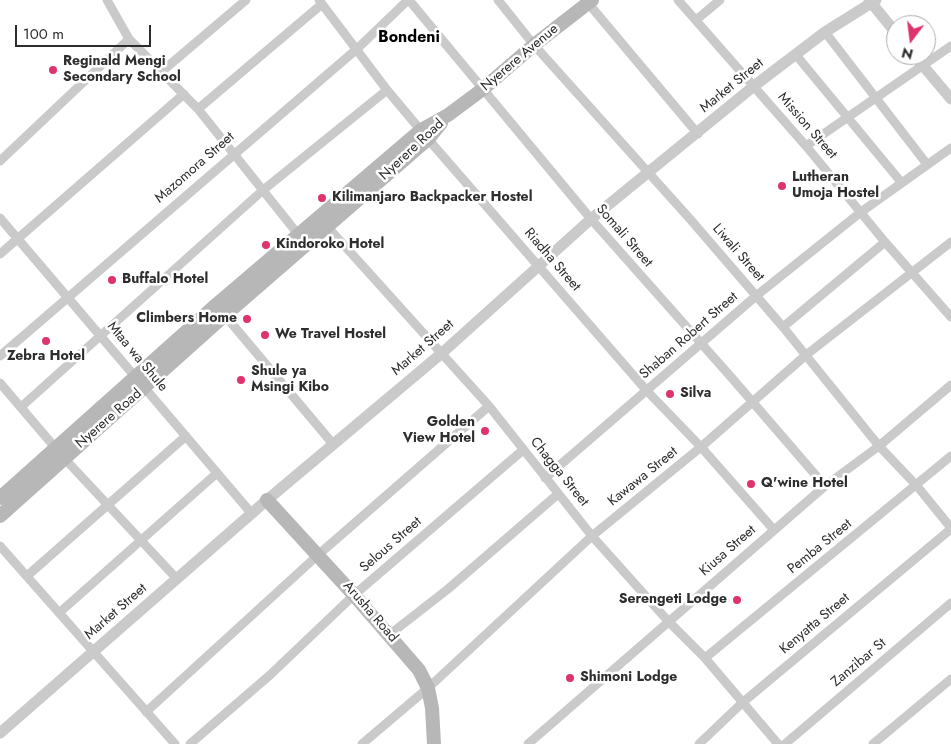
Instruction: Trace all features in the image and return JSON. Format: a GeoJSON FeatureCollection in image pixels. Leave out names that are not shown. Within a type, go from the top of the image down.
{"type":"FeatureCollection","features":[{"type":"Feature","properties":{"kind":"main road","name":"Nyerere Avenue"},"geometry":{"type":"LineString","coordinates":[[448,115],[590,2]]}},
{"type":"Feature","properties":{"kind":"main road","name":"Nyerere Road"},"geometry":{"type":"LineString","coordinates":[[0,516],[135,376],[220,310],[448,115]]}},
{"type":"Feature","properties":{"kind":"main road","name":"Nyerere Road"},"geometry":{"type":"LineString","coordinates":[[0,498],[145,388],[220,310]]}},
{"type":"Feature","properties":{"kind":"main road","name":"Arusha Road"},"geometry":{"type":"LineString","coordinates":[[267,500],[318,554],[419,670],[428,688],[432,708],[434,744]]}},
{"type":"Feature","properties":{"kind":"street"},"geometry":{"type":"LineString","coordinates":[[107,0],[128,39],[198,109],[232,154],[303,240]]}},
{"type":"Feature","properties":{"kind":"street"},"geometry":{"type":"LineString","coordinates":[[160,73],[246,0]]}},
{"type":"Feature","properties":{"kind":"street","name":"Mazomora Street"},"geometry":{"type":"LineString","coordinates":[[0,356],[232,154],[358,48],[408,0]]}},
{"type":"Feature","properties":{"kind":"street","name":"Somali Street"},"geometry":{"type":"LineString","coordinates":[[408,0],[591,219],[825,486]]}},
{"type":"Feature","properties":{"kind":"street","name":"Liwali Street"},"geometry":{"type":"LineString","coordinates":[[498,0],[534,45],[648,171],[783,327],[879,446],[917,486],[951,528]]}},
{"type":"Feature","properties":{"kind":"street","name":"Mission Street"},"geometry":{"type":"LineString","coordinates":[[678,0],[806,146],[885,242],[951,317]]}},
{"type":"Feature","properties":{"kind":"street"},"geometry":{"type":"LineString","coordinates":[[696,20],[720,0]]}},
{"type":"Feature","properties":{"kind":"street"},"geometry":{"type":"LineString","coordinates":[[872,1],[886,20]]}},
{"type":"Feature","properties":{"kind":"street","name":"Market Street"},"geometry":{"type":"LineString","coordinates":[[0,733],[267,500],[442,353],[538,264],[648,171],[698,134],[754,86],[796,54],[872,1]]}},
{"type":"Feature","properties":{"kind":"street"},"geometry":{"type":"LineString","coordinates":[[198,109],[321,2]]}},
{"type":"Feature","properties":{"kind":"street","name":"Riadha Street"},"geometry":{"type":"LineString","coordinates":[[321,2],[358,48],[387,90],[425,135],[647,391],[774,530]]}},
{"type":"Feature","properties":{"kind":"street"},"geometry":{"type":"LineString","coordinates":[[590,2],[698,134]]}},
{"type":"Feature","properties":{"kind":"street"},"geometry":{"type":"LineString","coordinates":[[826,32],[926,163]]}},
{"type":"Feature","properties":{"kind":"street"},"geometry":{"type":"LineString","coordinates":[[0,161],[128,39]]}},
{"type":"Feature","properties":{"kind":"street"},"geometry":{"type":"LineString","coordinates":[[806,146],[951,46]]}},
{"type":"Feature","properties":{"kind":"street"},"geometry":{"type":"LineString","coordinates":[[796,54],[901,182]]}},
{"type":"Feature","properties":{"kind":"street"},"geometry":{"type":"LineString","coordinates":[[923,66],[951,99]]}},
{"type":"Feature","properties":{"kind":"street"},"geometry":{"type":"LineString","coordinates":[[21,407],[262,191],[387,90]]}},
{"type":"Feature","properties":{"kind":"street"},"geometry":{"type":"LineString","coordinates":[[0,254],[184,94]]}},
{"type":"Feature","properties":{"kind":"street","name":"Shaban Robert Street"},"geometry":{"type":"LineString","coordinates":[[545,478],[702,345],[756,296],[861,212],[926,163],[951,148]]}},
{"type":"Feature","properties":{"kind":"street","name":"Mtaa wa Shule"},"geometry":{"type":"LineString","coordinates":[[0,218],[252,514]]}},
{"type":"Feature","properties":{"kind":"street","name":"Chagga Street"},"geometry":{"type":"LineString","coordinates":[[323,222],[402,312],[442,353],[489,406],[592,536],[668,621],[706,658],[778,744]]}},
{"type":"Feature","properties":{"kind":"street"},"geometry":{"type":"LineString","coordinates":[[783,327],[885,242]]}},
{"type":"Feature","properties":{"kind":"street","name":"Kawawa Street"},"geometry":{"type":"LineString","coordinates":[[362,744],[428,688],[592,536],[701,448],[806,355],[951,242]]}},
{"type":"Feature","properties":{"kind":"street"},"geometry":{"type":"LineString","coordinates":[[220,310],[333,444]]}},
{"type":"Feature","properties":{"kind":"street"},"geometry":{"type":"LineString","coordinates":[[0,383],[60,454],[177,579]]}},
{"type":"Feature","properties":{"kind":"street","name":"Kiusa Street"},"geometry":{"type":"LineString","coordinates":[[528,744],[825,486],[879,446],[951,385]]}},
{"type":"Feature","properties":{"kind":"street"},"geometry":{"type":"LineString","coordinates":[[146,712],[318,554],[489,406]]}},
{"type":"Feature","properties":{"kind":"street"},"geometry":{"type":"LineString","coordinates":[[27,576],[186,436]]}},
{"type":"Feature","properties":{"kind":"street","name":"Selous Street"},"geometry":{"type":"LineString","coordinates":[[190,744],[270,675],[354,595],[523,450]]}},
{"type":"Feature","properties":{"kind":"street","name":"Pemba Street"},"geometry":{"type":"LineString","coordinates":[[706,658],[917,486],[951,456]]}},
{"type":"Feature","properties":{"kind":"street"},"geometry":{"type":"LineString","coordinates":[[59,614],[218,473]]}},
{"type":"Feature","properties":{"kind":"street"},"geometry":{"type":"LineString","coordinates":[[389,635],[448,589],[558,494]]}},
{"type":"Feature","properties":{"kind":"street","name":"Kenyatta Street"},"geometry":{"type":"LineString","coordinates":[[699,744],[742,703],[951,528]]}},
{"type":"Feature","properties":{"kind":"street"},"geometry":{"type":"LineString","coordinates":[[0,546],[92,653],[175,744]]}},
{"type":"Feature","properties":{"kind":"street","name":"Zanzibar St"},"geometry":{"type":"LineString","coordinates":[[785,744],[951,603]]}},
{"type":"Feature","properties":{"kind":"street"},"geometry":{"type":"LineString","coordinates":[[873,744],[951,679]]}},
{"type":"Feature","properties":{"kind":"place","name":"Reginald Mengi Secondary School"},"geometry":{"type":"Point","coordinates":[53,70]}},
{"type":"Feature","properties":{"kind":"place","name":"Lutheran Umoja Hostel"},"geometry":{"type":"Point","coordinates":[782,186]}},
{"type":"Feature","properties":{"kind":"place","name":"Kilimanjaro Backpacker Hostel"},"geometry":{"type":"Point","coordinates":[322,198]}},
{"type":"Feature","properties":{"kind":"place","name":"Kindoroko Hotel"},"geometry":{"type":"Point","coordinates":[266,245]}},
{"type":"Feature","properties":{"kind":"place","name":"Buffalo Hotel"},"geometry":{"type":"Point","coordinates":[112,280]}},
{"type":"Feature","properties":{"kind":"place","name":"Climbers Home"},"geometry":{"type":"Point","coordinates":[247,319]}},
{"type":"Feature","properties":{"kind":"place","name":"We Travel Hostel"},"geometry":{"type":"Point","coordinates":[265,335]}},
{"type":"Feature","properties":{"kind":"place","name":"Zebra Hotel"},"geometry":{"type":"Point","coordinates":[46,341]}},
{"type":"Feature","properties":{"kind":"place","name":"Shule ya Msingi Kibo"},"geometry":{"type":"Point","coordinates":[241,380]}},
{"type":"Feature","properties":{"kind":"place","name":"Silva"},"geometry":{"type":"Point","coordinates":[670,394]}},
{"type":"Feature","properties":{"kind":"place","name":"Golden View Hotel"},"geometry":{"type":"Point","coordinates":[485,431]}},
{"type":"Feature","properties":{"kind":"place","name":"Q'wine Hotel"},"geometry":{"type":"Point","coordinates":[751,484]}},
{"type":"Feature","properties":{"kind":"place","name":"Serengeti Lodge"},"geometry":{"type":"Point","coordinates":[737,600]}},
{"type":"Feature","properties":{"kind":"place","name":"Shimoni Lodge"},"geometry":{"type":"Point","coordinates":[570,678]}},
{"type":"Feature","properties":{"kind":"district","name":"Bondeni"},"geometry":{"type":"Point","coordinates":[409,38]}}]}
